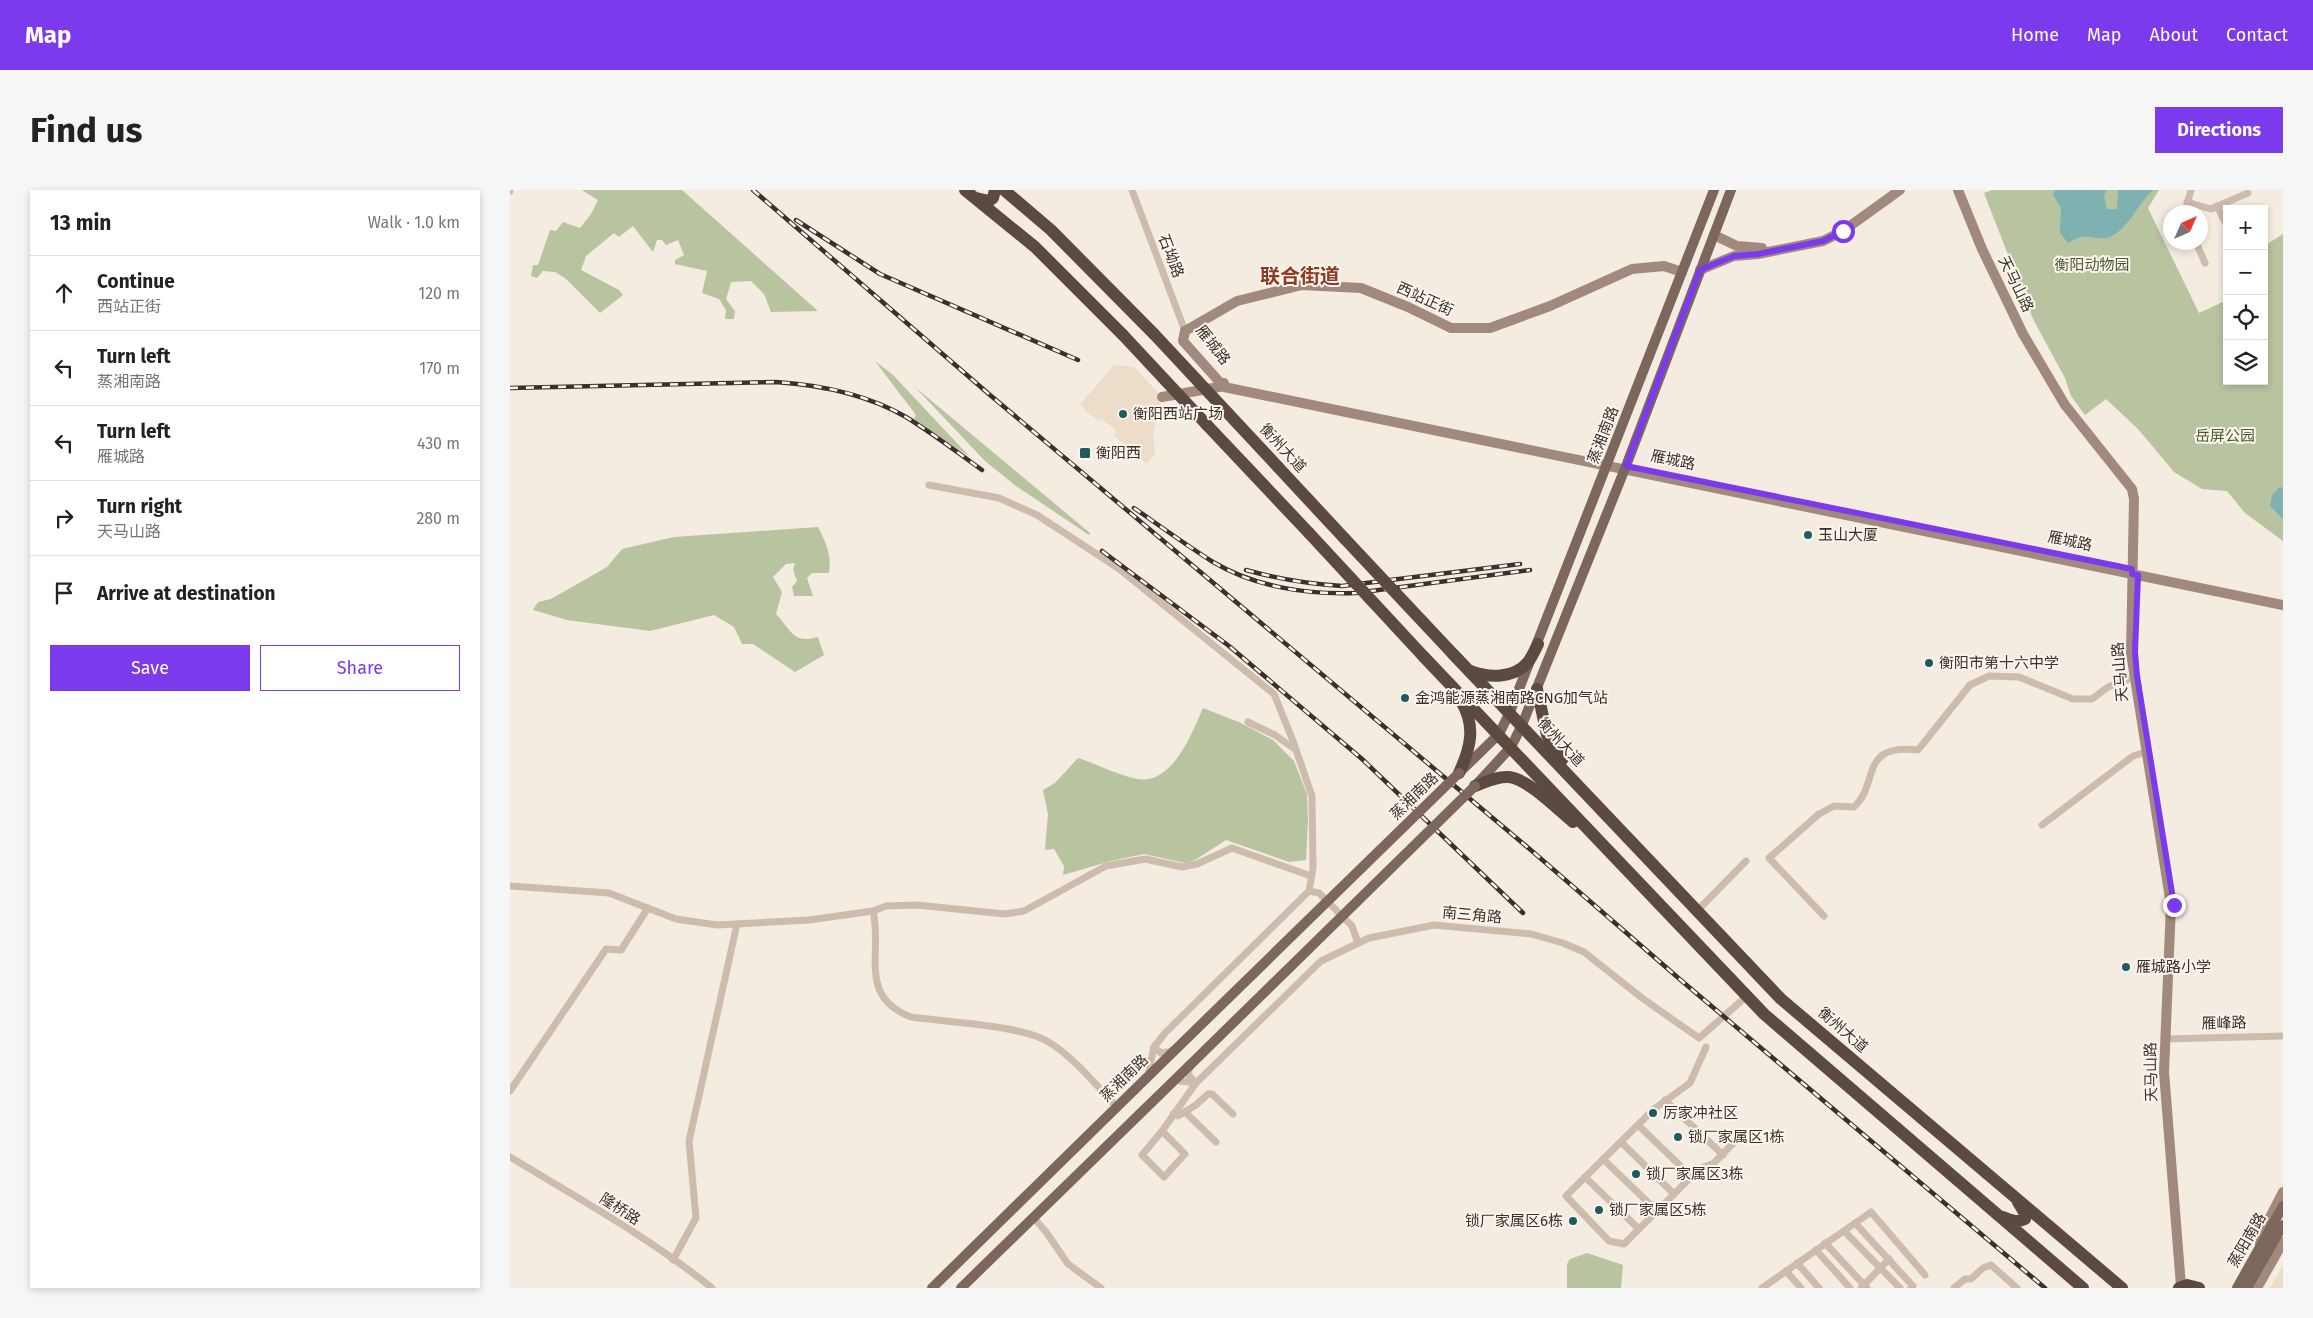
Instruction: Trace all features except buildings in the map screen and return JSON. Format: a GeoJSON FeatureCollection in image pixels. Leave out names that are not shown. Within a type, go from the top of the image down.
{"type":"FeatureCollection","features":[{"type":"Feature","properties":{"kind":"highway"},"geometry":{"type":"LineString","coordinates":[[965,190],[1035,247],[1123,335],[1424,657],[1764,1014],[2082,1288]]}},
{"type":"Feature","properties":{"kind":"highway"},"geometry":{"type":"LineString","coordinates":[[976,198],[989,201],[993,198],[995,190]]}},
{"type":"Feature","properties":{"kind":"highway","name":"衡州大道"},"geometry":{"type":"LineString","coordinates":[[1004,190],[1051,230],[1154,334],[1469,671],[1781,999],[2122,1288]]}},
{"type":"Feature","properties":{"kind":"highway"},"geometry":{"type":"LineString","coordinates":[[1035,247],[1035,239],[1038,234],[1051,230]]}},
{"type":"Feature","properties":{"kind":"highway"},"geometry":{"type":"LineString","coordinates":[[1469,671],[1495,677],[1515,672],[1528,662],[1538,644]]}},
{"type":"Feature","properties":{"kind":"highway"},"geometry":{"type":"LineString","coordinates":[[1454,688],[1466,708],[1471,723],[1472,737],[1469,751],[1460,773]]}},
{"type":"Feature","properties":{"kind":"highway"},"geometry":{"type":"LineString","coordinates":[[1536,689],[1547,735],[1571,777]]}},
{"type":"Feature","properties":{"kind":"highway"},"geometry":{"type":"LineString","coordinates":[[1526,762],[1534,791]]}},
{"type":"Feature","properties":{"kind":"highway"},"geometry":{"type":"LineString","coordinates":[[1475,786],[1496,778],[1510,777],[1522,781],[1610,852]]}},
{"type":"Feature","properties":{"kind":"highway"},"geometry":{"type":"LineString","coordinates":[[1578,818],[1576,808],[1580,801],[1588,800],[1594,802]]}},
{"type":"Feature","properties":{"kind":"highway"},"geometry":{"type":"LineString","coordinates":[[1998,1215],[2012,1220],[2021,1221],[2025,1219],[2026,1215],[2023,1208],[2015,1197]]}},
{"type":"Feature","properties":{"kind":"main road","name":"蒸湘南路"},"geometry":{"type":"LineString","coordinates":[[932,1288],[1499,734],[1538,644],[1714,190]]}},
{"type":"Feature","properties":{"kind":"main road"},"geometry":{"type":"LineString","coordinates":[[961,1288],[1475,786],[1511,747],[1522,725],[1626,467],[1731,190]]}},
{"type":"Feature","properties":{"kind":"main road","name":"蒸阳南路"},"geometry":{"type":"LineString","coordinates":[[2237,1288],[2283,1206]]}},
{"type":"Feature","properties":{"kind":"main road","name":"蒸阳南路"},"geometry":{"type":"LineString","coordinates":[[2247,1288],[2283,1225]]}},
{"type":"Feature","properties":{"kind":"street","name":"石坳路"},"geometry":{"type":"LineString","coordinates":[[1132,190],[1185,331]]}},
{"type":"Feature","properties":{"kind":"street"},"geometry":{"type":"LineString","coordinates":[[1714,235],[1736,246],[1757,249],[1822,236],[1842,226],[1893,190]]}},
{"type":"Feature","properties":{"kind":"street"},"geometry":{"type":"LineString","coordinates":[[1700,270],[1734,256],[1758,254],[1823,241],[1843,231],[1900,190]]}},
{"type":"Feature","properties":{"kind":"street","name":"天马山路"},"geometry":{"type":"LineString","coordinates":[[1958,190],[1982,249],[2023,334],[2065,405],[2132,489],[2134,499],[2135,677],[2171,905],[2167,1070],[2186,1287]]}},
{"type":"Feature","properties":{"kind":"street","name":"天马山路"},"geometry":{"type":"LineString","coordinates":[[1964,190],[1987,247],[2028,332],[2069,403],[2137,487],[2135,572]]}},
{"type":"Feature","properties":{"kind":"street"},"geometry":{"type":"LineString","coordinates":[[2186,205],[2191,190]]}},
{"type":"Feature","properties":{"kind":"street"},"geometry":{"type":"LineString","coordinates":[[2187,202],[2211,208],[2248,193]]}},
{"type":"Feature","properties":{"kind":"street"},"geometry":{"type":"LineString","coordinates":[[2217,206],[2223,218]]}},
{"type":"Feature","properties":{"kind":"street"},"geometry":{"type":"LineString","coordinates":[[2199,250],[2205,263]]}},
{"type":"Feature","properties":{"kind":"street","name":"西站正街"},"geometry":{"type":"LineString","coordinates":[[1185,331],[1237,301],[1302,285],[1361,288],[1408,307],[1451,328],[1490,328],[1550,306],[1632,269],[1664,266],[1682,272]]}},
{"type":"Feature","properties":{"kind":"street","name":"雁城路"},"geometry":{"type":"LineString","coordinates":[[1185,331],[1186,340],[1223,384],[2135,572],[2283,605]]}},
{"type":"Feature","properties":{"kind":"street"},"geometry":{"type":"LineString","coordinates":[[1162,397],[1219,387],[1223,384]]}},
{"type":"Feature","properties":{"kind":"street"},"geometry":{"type":"LineString","coordinates":[[929,485],[999,498],[1022,508],[1118,568],[1274,694],[1296,750],[1312,796],[1311,876],[1309,891],[1165,1033],[1154,1047],[1148,1076]]}},
{"type":"Feature","properties":{"kind":"street","name":"雁城路"},"geometry":{"type":"LineString","coordinates":[[2135,572],[2283,599]]}},
{"type":"Feature","properties":{"kind":"street"},"geometry":{"type":"LineString","coordinates":[[1824,916],[1769,858],[1819,814],[1834,806],[1854,807],[1862,800],[1876,760],[1892,751],[1918,750],[1970,685],[1989,676],[2019,677],[2073,699],[2092,699],[2108,687],[2135,677]]}},
{"type":"Feature","properties":{"kind":"street","name":"天马山路"},"geometry":{"type":"LineString","coordinates":[[2135,677],[2174,905],[2167,1039]]}},
{"type":"Feature","properties":{"kind":"street"},"geometry":{"type":"LineString","coordinates":[[1248,722],[1275,735],[1296,750]]}},
{"type":"Feature","properties":{"kind":"street"},"geometry":{"type":"LineString","coordinates":[[2042,825],[2132,756],[2146,752]]}},
{"type":"Feature","properties":{"kind":"street"},"geometry":{"type":"LineString","coordinates":[[510,886],[609,892],[676,919],[717,925],[809,920],[873,911],[886,906],[917,905],[1005,914],[1024,911],[1106,866],[1145,859],[1182,867],[1197,864],[1232,848],[1311,876]]}},
{"type":"Feature","properties":{"kind":"street"},"geometry":{"type":"LineString","coordinates":[[1696,911],[1746,861]]}},
{"type":"Feature","properties":{"kind":"street"},"geometry":{"type":"LineString","coordinates":[[1309,891],[1319,893],[1352,926],[1358,943]]}},
{"type":"Feature","properties":{"kind":"street"},"geometry":{"type":"LineString","coordinates":[[510,1091],[606,949],[622,950],[648,908]]}},
{"type":"Feature","properties":{"kind":"street"},"geometry":{"type":"LineString","coordinates":[[873,911],[874,976],[884,1001],[898,1012],[911,1017],[1022,1032],[1046,1041],[1076,1064],[1117,1106]]}},
{"type":"Feature","properties":{"kind":"street"},"geometry":{"type":"LineString","coordinates":[[673,1260],[696,1218],[689,1141],[737,924]]}},
{"type":"Feature","properties":{"kind":"street","name":"南三角路"},"geometry":{"type":"LineString","coordinates":[[1162,1130],[1185,1154],[1164,1177],[1142,1155],[1196,1083],[1321,961],[1369,938],[1434,925],[1532,934],[1563,943],[1584,952],[1642,998],[1699,1038],[1747,996]]}},
{"type":"Feature","properties":{"kind":"street","name":"雁峰路"},"geometry":{"type":"LineString","coordinates":[[2167,1039],[2283,1036]]}},
{"type":"Feature","properties":{"kind":"street"},"geometry":{"type":"LineString","coordinates":[[1154,1047],[1161,1053],[1174,1051]]}},
{"type":"Feature","properties":{"kind":"street"},"geometry":{"type":"LineString","coordinates":[[1706,1047],[1690,1083],[1665,1100],[1566,1196],[1609,1241],[1624,1244],[1699,1169],[1714,1163],[1738,1138]]}},
{"type":"Feature","properties":{"kind":"street"},"geometry":{"type":"LineString","coordinates":[[1188,1066],[1188,1076],[1196,1083]]}},
{"type":"Feature","properties":{"kind":"street"},"geometry":{"type":"LineString","coordinates":[[1174,1080],[1196,1083]]}},
{"type":"Feature","properties":{"kind":"street"},"geometry":{"type":"LineString","coordinates":[[1173,1114],[1178,1116],[1196,1105],[1208,1094],[1212,1094],[1233,1114]]}},
{"type":"Feature","properties":{"kind":"street"},"geometry":{"type":"LineString","coordinates":[[1665,1100],[1723,1155]]}},
{"type":"Feature","properties":{"kind":"street"},"geometry":{"type":"LineString","coordinates":[[1184,1112],[1216,1142]]}},
{"type":"Feature","properties":{"kind":"street"},"geometry":{"type":"LineString","coordinates":[[1638,1125],[1692,1177]]}},
{"type":"Feature","properties":{"kind":"street"},"geometry":{"type":"LineString","coordinates":[[1621,1142],[1674,1194]]}},
{"type":"Feature","properties":{"kind":"street","name":"隆桥路"},"geometry":{"type":"LineString","coordinates":[[510,1157],[673,1260],[712,1288]]}},
{"type":"Feature","properties":{"kind":"street"},"geometry":{"type":"LineString","coordinates":[[1603,1159],[1657,1211]]}},
{"type":"Feature","properties":{"kind":"street"},"geometry":{"type":"LineString","coordinates":[[1585,1177],[1638,1229]]}},
{"type":"Feature","properties":{"kind":"street"},"geometry":{"type":"LineString","coordinates":[[2258,1250],[2264,1229],[2283,1192]]}},
{"type":"Feature","properties":{"kind":"street"},"geometry":{"type":"LineString","coordinates":[[1768,1286],[1786,1270],[1871,1212],[1925,1275]]}},
{"type":"Feature","properties":{"kind":"street"},"geometry":{"type":"LineString","coordinates":[[1033,1217],[1068,1264],[1101,1288]]}},
{"type":"Feature","properties":{"kind":"street"},"geometry":{"type":"LineString","coordinates":[[1855,1223],[1913,1286],[1911,1288]]}},
{"type":"Feature","properties":{"kind":"street"},"geometry":{"type":"LineString","coordinates":[[1844,1230],[1900,1288]]}},
{"type":"Feature","properties":{"kind":"street"},"geometry":{"type":"LineString","coordinates":[[2256,1288],[2283,1242]]}},
{"type":"Feature","properties":{"kind":"street"},"geometry":{"type":"LineString","coordinates":[[1825,1243],[1864,1287],[1888,1259]]}},
{"type":"Feature","properties":{"kind":"street"},"geometry":{"type":"LineString","coordinates":[[1816,1250],[1850,1288]]}},
{"type":"Feature","properties":{"kind":"street"},"geometry":{"type":"LineString","coordinates":[[1797,1263],[1819,1288]]}},
{"type":"Feature","properties":{"kind":"street"},"geometry":{"type":"LineString","coordinates":[[1954,1288],[1965,1279],[1971,1279],[1983,1268],[1991,1265],[2017,1288]]}},
{"type":"Feature","properties":{"kind":"street"},"geometry":{"type":"LineString","coordinates":[[1786,1270],[1802,1288]]}},
{"type":"Feature","properties":{"kind":"green space"},"geometry":{"type":"Polygon","coordinates":[[[582,190],[682,190],[818,311],[771,312],[764,294],[751,281],[731,282],[726,299],[735,311],[734,319],[725,319],[726,310],[719,299],[702,293],[707,271],[675,264],[675,260],[684,255],[678,240],[666,245],[662,240],[657,240],[653,252],[633,226],[619,237],[614,233],[586,256],[581,270],[619,290],[623,295],[600,313],[565,278],[555,272],[543,271],[537,278],[531,276],[533,265],[538,265],[550,230],[556,231],[563,222],[580,228],[591,214],[598,200],[582,190]]]}},
{"type":"Feature","properties":{"kind":"green space"},"geometry":{"type":"Polygon","coordinates":[[[1992,190],[2159,190],[2148,208],[2163,239],[2163,250],[2168,250],[2199,313],[2223,302],[2223,385],[2268,385],[2268,243],[2283,234],[2283,541],[2245,513],[2227,491],[2202,489],[2174,472],[2138,429],[2106,399],[2085,415],[2071,396],[2065,378],[2033,319],[1984,193],[1992,190]]]}},
{"type":"Feature","properties":{"kind":"green space"},"geometry":{"type":"Polygon","coordinates":[[[875,361],[893,375],[970,457],[914,419],[916,415],[875,361]]]}},
{"type":"Feature","properties":{"kind":"green space"},"geometry":{"type":"Polygon","coordinates":[[[915,387],[1090,533],[1089,535],[1016,486],[985,461],[915,387]]]}},
{"type":"Feature","properties":{"kind":"green space"},"geometry":{"type":"Polygon","coordinates":[[[818,527],[828,549],[830,567],[829,573],[812,573],[807,578],[813,596],[794,596],[792,587],[797,581],[793,570],[795,563],[786,564],[773,577],[782,592],[776,614],[790,631],[798,637],[810,639],[818,637],[824,655],[795,672],[753,644],[742,644],[734,627],[714,615],[650,631],[567,620],[533,610],[538,602],[551,599],[607,567],[622,549],[674,537],[818,527]]]}},
{"type":"Feature","properties":{"kind":"green space"},"geometry":{"type":"Polygon","coordinates":[[[1203,708],[1241,723],[1273,740],[1294,761],[1307,794],[1306,860],[1289,862],[1226,840],[1195,860],[1185,863],[1144,854],[1111,861],[1063,875],[1064,866],[1054,849],[1045,850],[1048,814],[1043,790],[1055,783],[1078,758],[1137,779],[1150,779],[1161,774],[1171,766],[1187,743],[1203,708]]]}},
{"type":"Feature","properties":{"kind":"green space"},"geometry":{"type":"Polygon","coordinates":[[[1587,1253],[1623,1265],[1621,1288],[1567,1288],[1567,1264],[1570,1259],[1587,1253]]]}},
{"type":"Feature","properties":{"kind":"shaded area","name":"衡阳西站广场"},"geometry":{"type":"Polygon","coordinates":[[[1114,365],[1134,367],[1162,397],[1153,434],[1155,454],[1147,464],[1114,435],[1117,432],[1101,418],[1098,421],[1080,405],[1114,365]]]}},
{"type":"Feature","properties":{"kind":"shaded area"},"geometry":{"type":"Polygon","coordinates":[[[2283,1265],[2283,1288],[2270,1288],[2283,1265]]]}},
{"type":"Feature","properties":{"kind":"water"},"geometry":{"type":"Polygon","coordinates":[[[2055,190],[2106,190],[2104,197],[2107,209],[2117,209],[2118,190],[2153,190],[2124,226],[2109,238],[2082,237],[2068,243],[2060,233],[2061,208],[2053,195],[2055,190]]]}},
{"type":"Feature","properties":{"kind":"water"},"geometry":{"type":"Polygon","coordinates":[[[2280,487],[2283,488],[2283,519],[2270,506],[2272,495],[2280,487]]]}},
{"type":"Feature","properties":{"kind":"railway"},"geometry":{"type":"LineString","coordinates":[[753,190],[990,395],[1532,851],[1683,982],[2045,1288]]}},
{"type":"Feature","properties":{"kind":"railway"},"geometry":{"type":"LineString","coordinates":[[796,220],[880,274],[1078,360]]}},
{"type":"Feature","properties":{"kind":"railway"},"geometry":{"type":"LineString","coordinates":[[510,388],[776,382],[826,388],[875,402],[891,409],[935,436],[982,470]]}},
{"type":"Feature","properties":{"kind":"railway"},"geometry":{"type":"LineString","coordinates":[[1134,508],[1203,556],[1229,571],[1246,578],[1301,591],[1356,593],[1530,570]]}},
{"type":"Feature","properties":{"kind":"railway"},"geometry":{"type":"LineString","coordinates":[[1102,551],[1229,646],[1362,759],[1523,913]]}},
{"type":"Feature","properties":{"kind":"railway"},"geometry":{"type":"LineString","coordinates":[[1246,570],[1294,581],[1342,586],[1520,564]]}},
{"type":"Feature","properties":{"kind":"place","name":"衡阳西站广场"},"geometry":{"type":"Point","coordinates":[1123,414]}},
{"type":"Feature","properties":{"kind":"place","name":"衡阳西"},"geometry":{"type":"Point","coordinates":[1085,453]}},
{"type":"Feature","properties":{"kind":"place","name":"玉山大厦"},"geometry":{"type":"Point","coordinates":[1808,535]}},
{"type":"Feature","properties":{"kind":"place","name":"衡阳市第十六中学"},"geometry":{"type":"Point","coordinates":[1929,663]}},
{"type":"Feature","properties":{"kind":"place","name":"金鸿能源蒸湘南路CNG加气站"},"geometry":{"type":"Point","coordinates":[1405,698]}},
{"type":"Feature","properties":{"kind":"place","name":"雁城路小学"},"geometry":{"type":"Point","coordinates":[2126,967]}},
{"type":"Feature","properties":{"kind":"place","name":"厉家冲社区"},"geometry":{"type":"Point","coordinates":[1653,1113]}},
{"type":"Feature","properties":{"kind":"place","name":"锁厂家属区1栋"},"geometry":{"type":"Point","coordinates":[1678,1137]}},
{"type":"Feature","properties":{"kind":"place","name":"锁厂家属区3栋"},"geometry":{"type":"Point","coordinates":[1636,1174]}},
{"type":"Feature","properties":{"kind":"place","name":"锁厂家属区5栋"},"geometry":{"type":"Point","coordinates":[1599,1210]}},
{"type":"Feature","properties":{"kind":"place","name":"锁厂家属区6栋"},"geometry":{"type":"Point","coordinates":[1573,1221]}},
{"type":"Feature","properties":{"kind":"district","name":"联合街道"},"geometry":{"type":"Point","coordinates":[1300,276]}},
{"type":"Feature","properties":{"kind":"route"},"geometry":{"type":"LineString","coordinates":[[1843,231],[1823,241],[1758,254],[1734,256],[1700,270],[1626,466],[2132,569],[2132,574],[2138,575],[2135,652],[2137,676],[2174,905]]}},
{"type":"Feature","properties":{"kind":"park label","name":"衡阳动物园"},"geometry":{"type":"Point","coordinates":[2092,265]}},
{"type":"Feature","properties":{"kind":"park label","name":"岳屏公园"},"geometry":{"type":"Point","coordinates":[2225,436]}}]}
